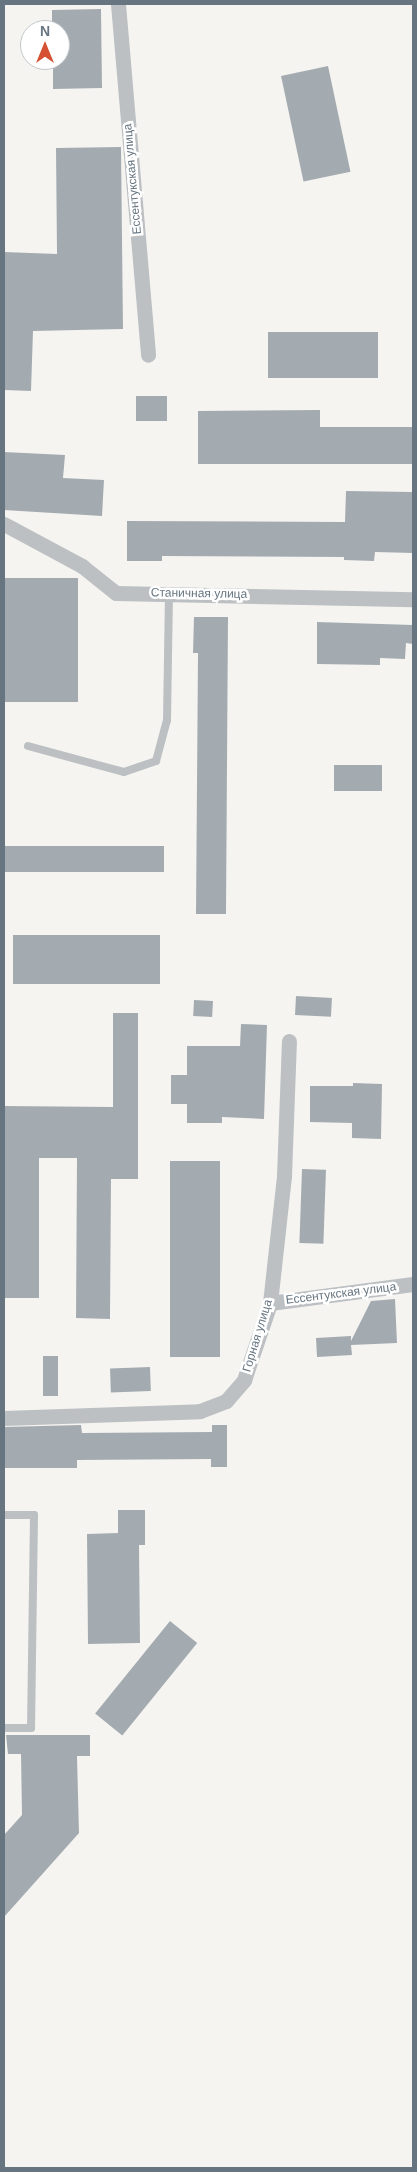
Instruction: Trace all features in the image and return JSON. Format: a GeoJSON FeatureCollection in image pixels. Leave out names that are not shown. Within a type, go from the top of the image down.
{"type":"FeatureCollection","features":[{"type":"Feature","properties":{"kind":"street","name":"Ессентукская улица"},"geometry":{"type":"LineString","coordinates":[[118,4],[148,355]]}},
{"type":"Feature","properties":{"kind":"street","name":"Станичная улица"},"geometry":{"type":"LineString","coordinates":[[4,524],[82,566],[116,593],[413,598]]}},
{"type":"Feature","properties":{"kind":"street","name":"Горная улица"},"geometry":{"type":"LineString","coordinates":[[4,1418],[200,1411],[226,1401],[244,1380],[270,1303],[284,1176],[289,1041]]}},
{"type":"Feature","properties":{"kind":"street","name":"Ессентукская улица"},"geometry":{"type":"LineString","coordinates":[[270,1303],[413,1284]]}},
{"type":"Feature","properties":{"kind":"lane"},"geometry":{"type":"LineString","coordinates":[[28,746],[124,772],[156,761],[167,720],[169,594]]}},
{"type":"Feature","properties":{"kind":"lane"},"geometry":{"type":"LineString","coordinates":[[4,1515],[34,1516],[31,1728],[4,1728]]}},
{"type":"Feature","properties":{"kind":"building"},"geometry":{"type":"Polygon","coordinates":[[[101,9],[102,88],[53,89],[53,70],[70,70],[70,20],[52,20],[52,10],[101,9]]]}},
{"type":"Feature","properties":{"kind":"building"},"geometry":{"type":"Polygon","coordinates":[[[328,66],[350,172],[304,182],[281,76],[328,66]]]}},
{"type":"Feature","properties":{"kind":"building"},"geometry":{"type":"Polygon","coordinates":[[[121,147],[123,329],[33,331],[31,391],[4,390],[4,252],[57,254],[56,148],[121,147]]]}},
{"type":"Feature","properties":{"kind":"building"},"geometry":{"type":"Polygon","coordinates":[[[268,332],[378,332],[378,378],[268,378],[268,332]]]}},
{"type":"Feature","properties":{"kind":"building"},"geometry":{"type":"Polygon","coordinates":[[[136,396],[167,396],[167,421],[136,421],[136,396]]]}},
{"type":"Feature","properties":{"kind":"building"},"geometry":{"type":"Polygon","coordinates":[[[320,410],[320,427],[413,427],[413,464],[198,464],[198,411],[320,410]]]}},
{"type":"Feature","properties":{"kind":"building"},"geometry":{"type":"Polygon","coordinates":[[[4,452],[65,455],[63,478],[104,480],[102,516],[4,510],[4,452]]]}},
{"type":"Feature","properties":{"kind":"building"},"geometry":{"type":"Polygon","coordinates":[[[346,491],[413,492],[413,553],[375,552],[374,561],[344,560],[344,557],[162,556],[162,561],[127,561],[127,521],[345,522],[346,491]]]}},
{"type":"Feature","properties":{"kind":"building"},"geometry":{"type":"Polygon","coordinates":[[[4,578],[78,578],[78,702],[4,702],[4,578]]]}},
{"type":"Feature","properties":{"kind":"building"},"geometry":{"type":"Polygon","coordinates":[[[194,617],[228,617],[226,914],[196,914],[198,653],[193,653],[194,617]]]}},
{"type":"Feature","properties":{"kind":"building"},"geometry":{"type":"Polygon","coordinates":[[[317,622],[413,625],[413,644],[406,643],[405,659],[380,658],[380,665],[317,664],[317,622]]]}},
{"type":"Feature","properties":{"kind":"building"},"geometry":{"type":"Polygon","coordinates":[[[334,765],[382,765],[382,791],[334,791],[334,765]]]}},
{"type":"Feature","properties":{"kind":"building"},"geometry":{"type":"Polygon","coordinates":[[[4,846],[164,846],[164,872],[4,872],[4,846]]]}},
{"type":"Feature","properties":{"kind":"building"},"geometry":{"type":"Polygon","coordinates":[[[13,935],[160,935],[160,984],[13,984],[13,935]]]}},
{"type":"Feature","properties":{"kind":"building"},"geometry":{"type":"Polygon","coordinates":[[[296,996],[332,998],[331,1017],[295,1015],[296,996]]]}},
{"type":"Feature","properties":{"kind":"building"},"geometry":{"type":"Polygon","coordinates":[[[194,1000],[213,1001],[212,1017],[193,1016],[194,1000]]]}},
{"type":"Feature","properties":{"kind":"building"},"geometry":{"type":"Polygon","coordinates":[[[113,1013],[138,1013],[138,1179],[111,1179],[110,1319],[76,1318],[77,1158],[39,1158],[39,1298],[4,1298],[4,1106],[113,1107],[113,1013]]]}},
{"type":"Feature","properties":{"kind":"building"},"geometry":{"type":"Polygon","coordinates":[[[241,1024],[267,1025],[264,1119],[222,1117],[222,1123],[187,1123],[187,1104],[171,1104],[171,1075],[187,1075],[187,1046],[240,1046],[241,1024]]]}},
{"type":"Feature","properties":{"kind":"building"},"geometry":{"type":"Polygon","coordinates":[[[353,1083],[382,1084],[381,1139],[352,1138],[352,1123],[310,1122],[310,1086],[353,1086],[353,1083]]]}},
{"type":"Feature","properties":{"kind":"building"},"geometry":{"type":"Polygon","coordinates":[[[170,1161],[220,1161],[220,1357],[170,1357],[170,1161]]]}},
{"type":"Feature","properties":{"kind":"building"},"geometry":{"type":"Polygon","coordinates":[[[302,1169],[326,1170],[323,1244],[299,1243],[302,1169]]]}},
{"type":"Feature","properties":{"kind":"building"},"geometry":{"type":"Polygon","coordinates":[[[395,1299],[397,1343],[351,1345],[352,1355],[317,1357],[316,1338],[351,1336],[351,1341],[371,1301],[395,1299]]]}},
{"type":"Feature","properties":{"kind":"building"},"geometry":{"type":"Polygon","coordinates":[[[43,1356],[58,1356],[58,1396],[43,1396],[43,1356]]]}},
{"type":"Feature","properties":{"kind":"building"},"geometry":{"type":"Polygon","coordinates":[[[150,1367],[151,1391],[111,1392],[110,1368],[150,1367]]]}},
{"type":"Feature","properties":{"kind":"building"},"geometry":{"type":"Polygon","coordinates":[[[81,1425],[82,1433],[212,1432],[212,1425],[227,1425],[227,1467],[211,1467],[211,1459],[77,1460],[77,1468],[4,1468],[4,1427],[81,1425]]]}},
{"type":"Feature","properties":{"kind":"building"},"geometry":{"type":"Polygon","coordinates":[[[118,1510],[145,1510],[145,1545],[139,1545],[140,1643],[88,1644],[87,1534],[118,1533],[118,1510]]]}},
{"type":"Feature","properties":{"kind":"building"},"geometry":{"type":"Polygon","coordinates":[[[170,1621],[197,1643],[122,1736],[95,1713],[170,1621]]]}},
{"type":"Feature","properties":{"kind":"building"},"geometry":{"type":"Polygon","coordinates":[[[6,1735],[90,1735],[90,1756],[77,1756],[79,1833],[4,1917],[4,1835],[22,1815],[21,1754],[8,1754],[6,1735]]]}}]}
